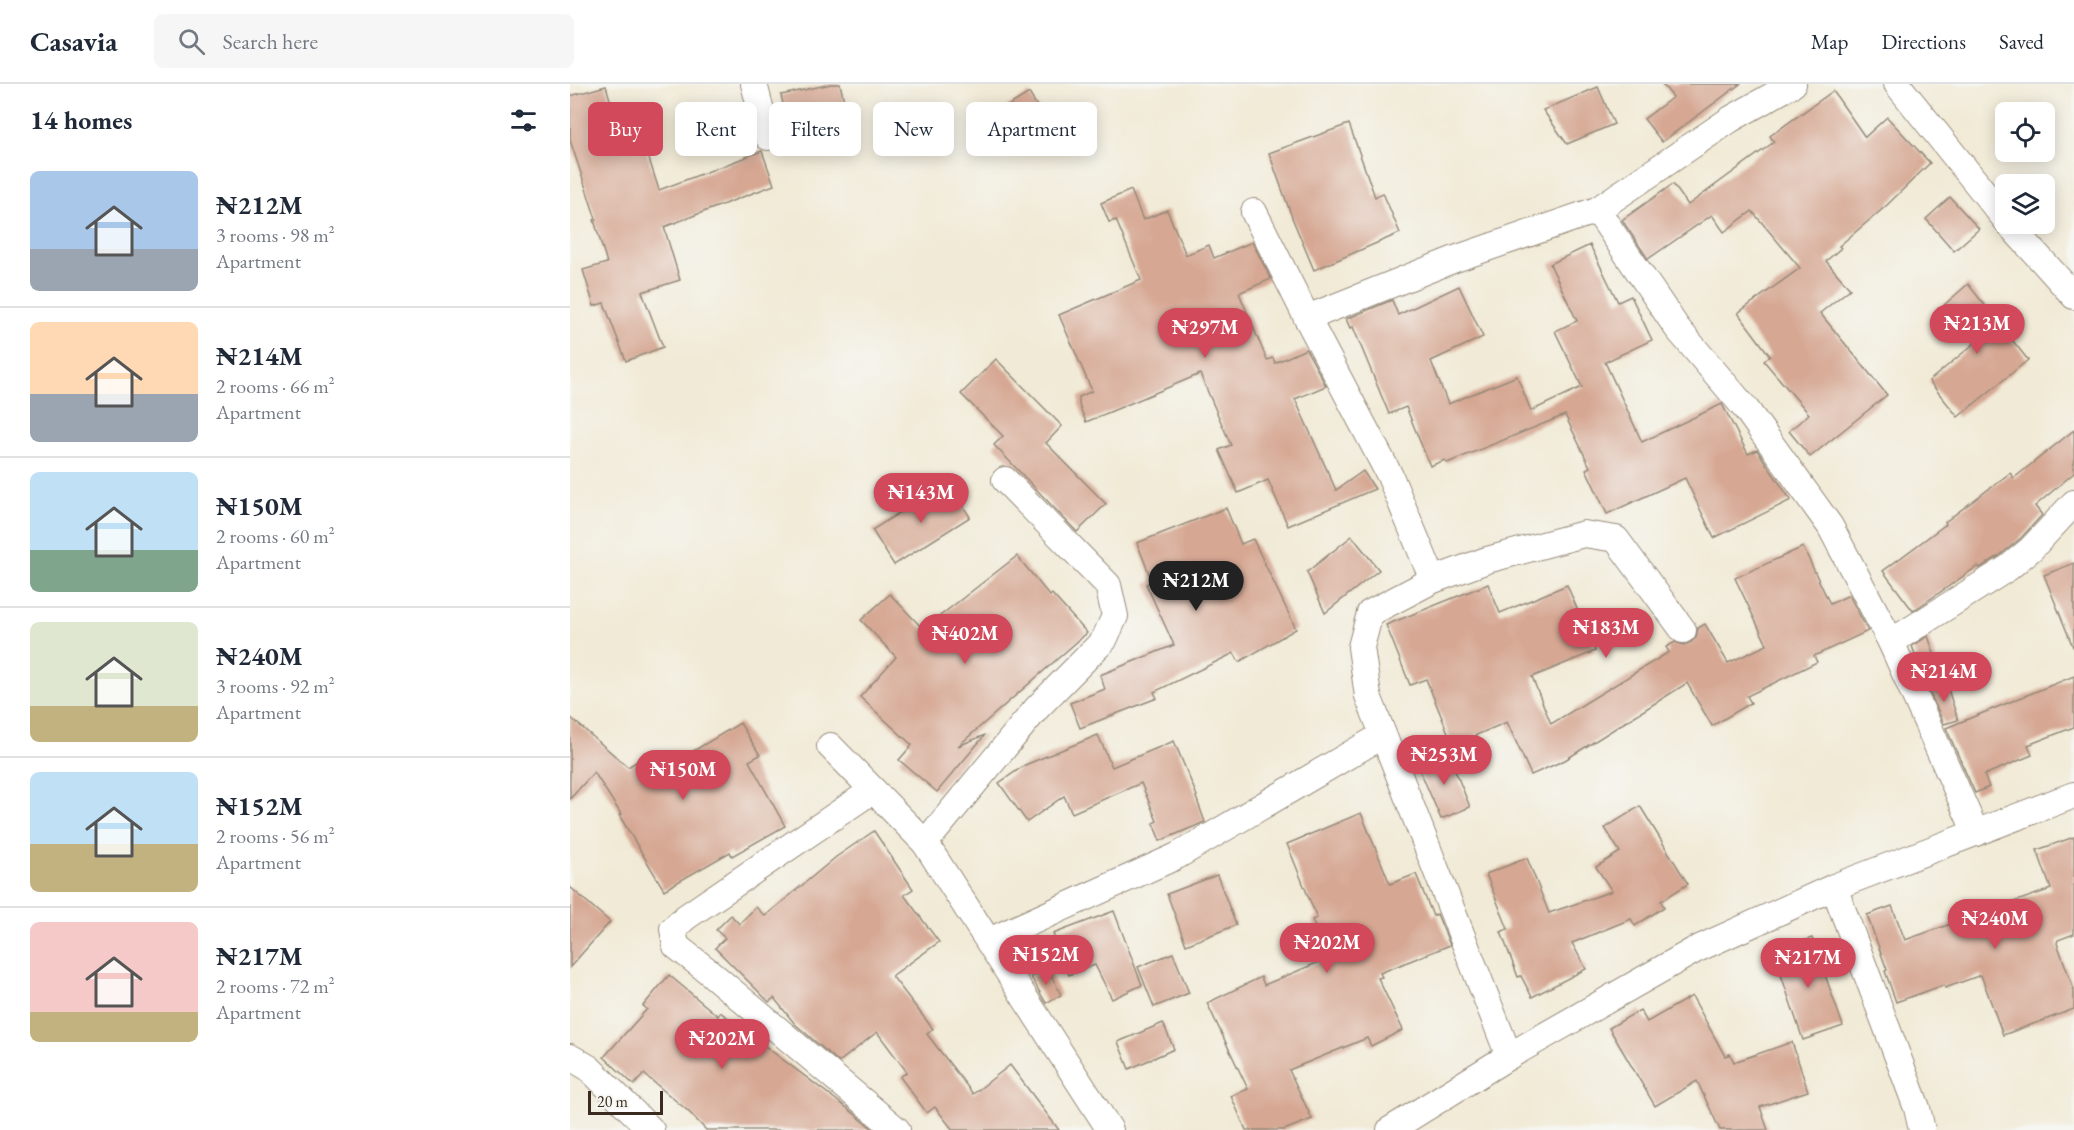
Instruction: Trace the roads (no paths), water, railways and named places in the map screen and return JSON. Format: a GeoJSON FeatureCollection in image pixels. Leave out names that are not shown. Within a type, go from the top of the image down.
{"type":"FeatureCollection","features":[{"type":"Feature","properties":{"kind":"street"},"geometry":{"type":"LineString","coordinates":[[754,84],[768,137]]}},
{"type":"Feature","properties":{"kind":"street"},"geometry":{"type":"LineString","coordinates":[[1307,318],[1455,259],[1597,210],[1731,119],[1793,84]]}},
{"type":"Feature","properties":{"kind":"street"},"geometry":{"type":"LineString","coordinates":[[1897,84],[1995,206]]}},
{"type":"Feature","properties":{"kind":"street"},"geometry":{"type":"LineString","coordinates":[[1597,210],[1677,328],[1746,409],[1830,526],[1891,642],[1976,833]]}},
{"type":"Feature","properties":{"kind":"street"},"geometry":{"type":"LineString","coordinates":[[1254,212],[1390,476],[1433,580]]}},
{"type":"Feature","properties":{"kind":"street"},"geometry":{"type":"LineString","coordinates":[[2017,234],[2074,296]]}},
{"type":"Feature","properties":{"kind":"street"},"geometry":{"type":"LineString","coordinates":[[925,843],[1036,708],[1104,640],[1115,616],[1108,585],[1005,480]]}},
{"type":"Feature","properties":{"kind":"street"},"geometry":{"type":"LineString","coordinates":[[1891,642],[2008,568],[2031,549],[2074,503]]}},
{"type":"Feature","properties":{"kind":"street"},"geometry":{"type":"LineString","coordinates":[[1509,1056],[1368,696],[1362,647],[1370,613],[1433,580],[1487,560],[1584,534],[1616,539],[1683,630]]}},
{"type":"Feature","properties":{"kind":"street"},"geometry":{"type":"LineString","coordinates":[[989,941],[1177,856],[1383,735]]}},
{"type":"Feature","properties":{"kind":"street"},"geometry":{"type":"LineString","coordinates":[[830,746],[925,843],[1110,1130]]}},
{"type":"Feature","properties":{"kind":"street"},"geometry":{"type":"LineString","coordinates":[[873,790],[686,917],[673,929],[676,946],[897,1130]]}},
{"type":"Feature","properties":{"kind":"street"},"geometry":{"type":"LineString","coordinates":[[1390,1130],[1509,1056],[1695,950],[1834,887],[2074,795]]}},
{"type":"Feature","properties":{"kind":"street"},"geometry":{"type":"LineString","coordinates":[[1834,887],[1917,1108],[1922,1130]]}},
{"type":"Feature","properties":{"kind":"street"},"geometry":{"type":"LineString","coordinates":[[570,1057],[589,1068],[651,1130]]}}]}
